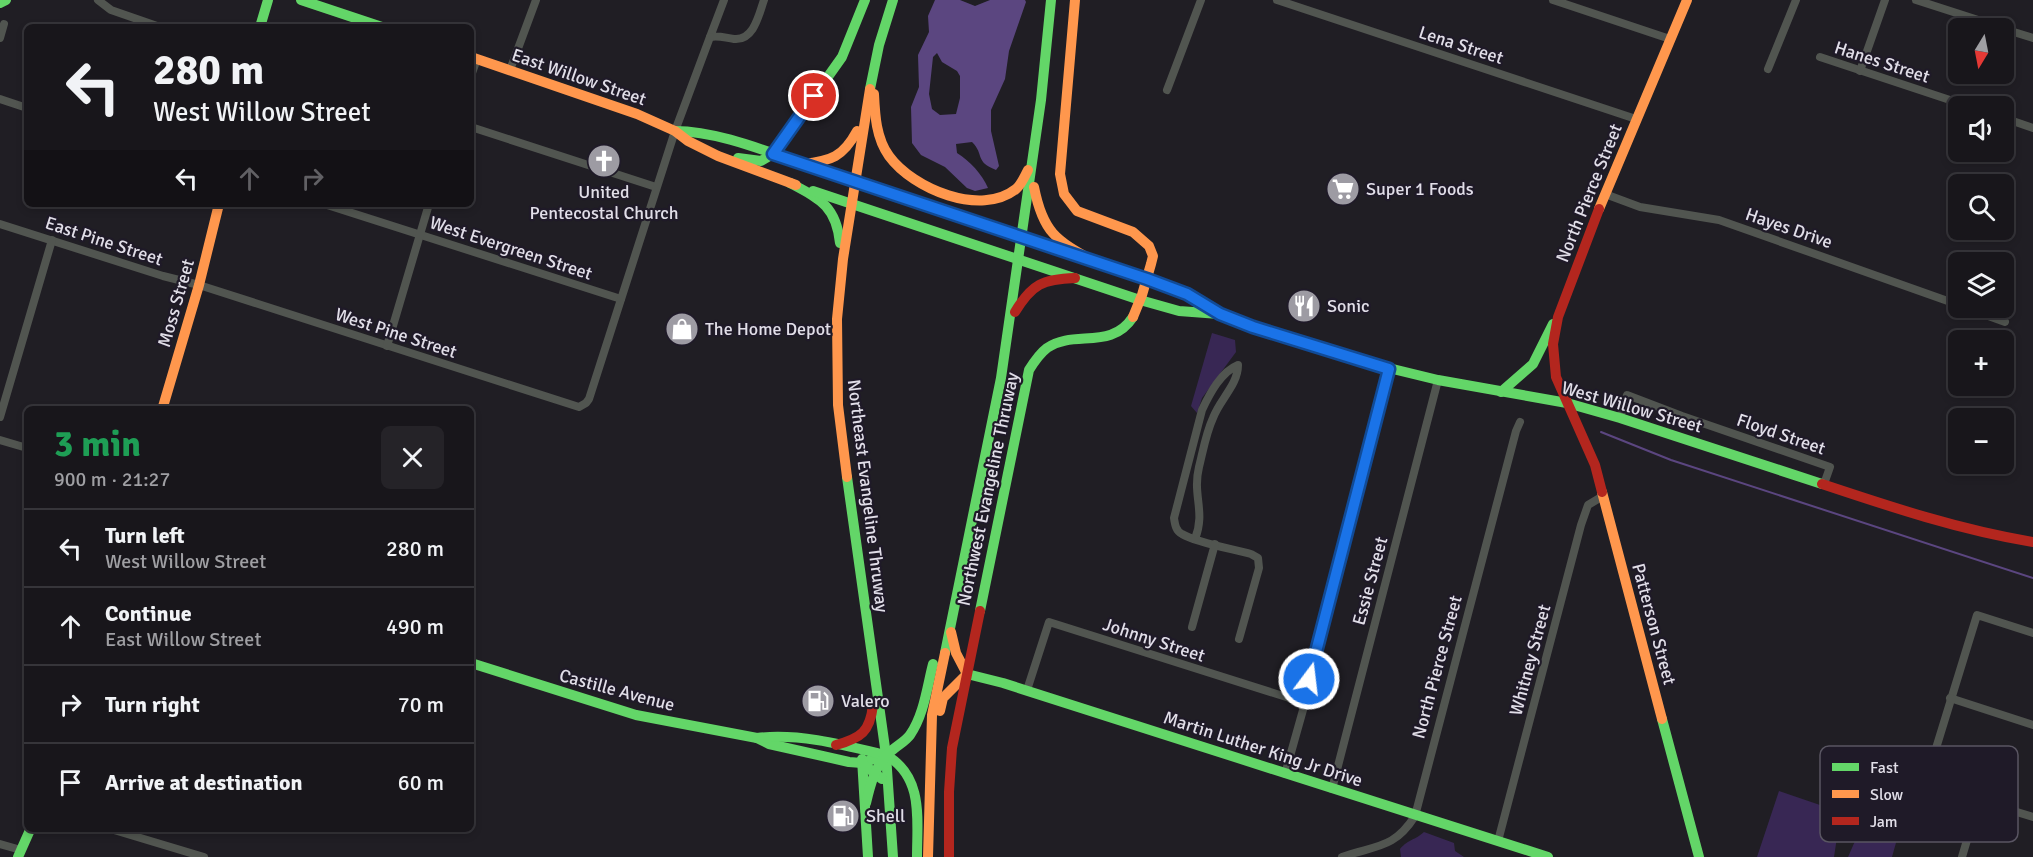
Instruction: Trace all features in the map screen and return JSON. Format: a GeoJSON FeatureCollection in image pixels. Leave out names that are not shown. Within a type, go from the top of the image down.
{"type":"FeatureCollection","features":[{"type":"Feature","properties":{"kind":"main road"},"geometry":{"type":"LineString","coordinates":[[0,3],[6,0]]}},
{"type":"Feature","properties":{"kind":"main road"},"geometry":{"type":"LineString","coordinates":[[261,24],[268,0]]}},
{"type":"Feature","properties":{"kind":"main road"},"geometry":{"type":"LineString","coordinates":[[301,0],[373,24]]}},
{"type":"Feature","properties":{"kind":"main road"},"geometry":{"type":"LineString","coordinates":[[718,156],[761,162],[768,160],[842,57],[865,0]]}},
{"type":"Feature","properties":{"kind":"main road","name":"Northeast Evangeline Thruway"},"geometry":{"type":"LineString","coordinates":[[893,0],[872,71],[865,112],[842,269],[836,336],[839,419],[886,755],[893,857]]}},
{"type":"Feature","properties":{"kind":"main road","name":"Northwest Evangeline Thruway"},"geometry":{"type":"LineString","coordinates":[[928,857],[932,715],[997,401],[1035,146],[1051,0]]}},
{"type":"Feature","properties":{"kind":"main road","name":"North Pierce Street"},"geometry":{"type":"LineString","coordinates":[[1567,403],[1554,366],[1553,344],[1558,316],[1605,194],[1687,0]]}},
{"type":"Feature","properties":{"kind":"main road","name":"Northwest Evangeline Thruway"},"geometry":{"type":"LineString","coordinates":[[950,857],[951,758],[1029,370],[1039,352],[1047,347],[1060,342],[1112,334],[1124,328],[1133,316],[1140,300],[1153,256],[1149,243],[1134,232],[1077,211],[1066,199],[1062,189],[1060,174],[1077,1]]}},
{"type":"Feature","properties":{"kind":"main road","name":"East Willow Street"},"geometry":{"type":"LineString","coordinates":[[474,58],[621,108],[675,131],[688,141],[718,156],[851,204]]}},
{"type":"Feature","properties":{"kind":"main road"},"geometry":{"type":"LineString","coordinates":[[872,71],[876,128],[880,139],[898,167],[921,183],[977,202],[1000,200],[1019,188],[1026,178],[1035,146]]}},
{"type":"Feature","properties":{"kind":"main road"},"geometry":{"type":"LineString","coordinates":[[803,164],[838,158],[850,147],[865,112]]}},
{"type":"Feature","properties":{"kind":"main road","name":"East Willow Street"},"geometry":{"type":"LineString","coordinates":[[675,131],[690,131],[714,136],[855,181]]}},
{"type":"Feature","properties":{"kind":"main road"},"geometry":{"type":"LineString","coordinates":[[1031,174],[1037,209],[1055,239],[1095,261]]}},
{"type":"Feature","properties":{"kind":"main road","name":"West Willow Street"},"geometry":{"type":"LineString","coordinates":[[855,181],[1147,279],[1187,294],[1220,314],[1253,327],[1389,369],[1567,403],[1620,418],[1939,522],[1989,535],[2033,542]]}},
{"type":"Feature","properties":{"kind":"main road"},"geometry":{"type":"LineString","coordinates":[[790,183],[824,202],[836,216],[840,233],[842,269]]}},
{"type":"Feature","properties":{"kind":"main road","name":"West Willow Street"},"geometry":{"type":"LineString","coordinates":[[851,204],[1140,300],[1179,311],[1220,314]]}},
{"type":"Feature","properties":{"kind":"main road","name":"Moss Street"},"geometry":{"type":"LineString","coordinates":[[163,406],[200,285],[218,207]]}},
{"type":"Feature","properties":{"kind":"main road"},"geometry":{"type":"LineString","coordinates":[[1009,322],[1026,293],[1040,282],[1056,278],[1075,278]]}},
{"type":"Feature","properties":{"kind":"main road"},"geometry":{"type":"LineString","coordinates":[[1502,392],[1533,364],[1546,335],[1558,316]]}},
{"type":"Feature","properties":{"kind":"main road","name":"Patterson Street"},"geometry":{"type":"LineString","coordinates":[[1567,403],[1589,449],[1603,496],[1699,857]]}},
{"type":"Feature","properties":{"kind":"main road"},"geometry":{"type":"LineString","coordinates":[[866,803],[876,774],[886,755],[900,746],[910,734],[919,715],[965,552]]}},
{"type":"Feature","properties":{"kind":"main road"},"geometry":{"type":"LineString","coordinates":[[933,736],[943,698],[967,674],[956,653],[950,626]]}},
{"type":"Feature","properties":{"kind":"main road","name":"Castille Avenue"},"geometry":{"type":"LineString","coordinates":[[474,664],[636,716],[757,738],[769,744],[797,751],[862,763],[886,755]]}},
{"type":"Feature","properties":{"kind":"main road","name":"Martin Luther King Jr Drive"},"geometry":{"type":"LineString","coordinates":[[967,674],[1027,690],[1548,857]]}},
{"type":"Feature","properties":{"kind":"main road"},"geometry":{"type":"LineString","coordinates":[[836,744],[856,740],[872,722],[875,682]]}},
{"type":"Feature","properties":{"kind":"main road","name":"Castille Avenue"},"geometry":{"type":"LineString","coordinates":[[757,738],[771,735],[836,744],[886,755]]}},
{"type":"Feature","properties":{"kind":"main road"},"geometry":{"type":"LineString","coordinates":[[861,749],[868,857]]}},
{"type":"Feature","properties":{"kind":"main road"},"geometry":{"type":"LineString","coordinates":[[886,755],[907,773],[916,796],[918,857]]}},
{"type":"Feature","properties":{"kind":"main road"},"geometry":{"type":"LineString","coordinates":[[862,763],[876,774],[889,790]]}},
{"type":"Feature","properties":{"kind":"main road"},"geometry":{"type":"LineString","coordinates":[[19,854],[29,832]]}},
{"type":"Feature","properties":{"kind":"street"},"geometry":{"type":"LineString","coordinates":[[98,0],[111,10],[151,24]]}},
{"type":"Feature","properties":{"kind":"street"},"geometry":{"type":"LineString","coordinates":[[510,70],[536,0]]}},
{"type":"Feature","properties":{"kind":"street"},"geometry":{"type":"LineString","coordinates":[[621,299],[675,131],[724,0]]}},
{"type":"Feature","properties":{"kind":"street"},"geometry":{"type":"LineString","coordinates":[[710,37],[719,35],[737,39],[746,38],[754,26],[764,0]]}},
{"type":"Feature","properties":{"kind":"street"},"geometry":{"type":"LineString","coordinates":[[1167,90],[1201,0]]}},
{"type":"Feature","properties":{"kind":"street","name":"Lena Street"},"geometry":{"type":"LineString","coordinates":[[1277,0],[1636,119]]}},
{"type":"Feature","properties":{"kind":"street"},"geometry":{"type":"LineString","coordinates":[[1553,0],[1670,39]]}},
{"type":"Feature","properties":{"kind":"street"},"geometry":{"type":"LineString","coordinates":[[1768,69],[1796,0]]}},
{"type":"Feature","properties":{"kind":"street"},"geometry":{"type":"LineString","coordinates":[[1860,70],[1885,0]]}},
{"type":"Feature","properties":{"kind":"street"},"geometry":{"type":"LineString","coordinates":[[1916,0],[1971,18]]}},
{"type":"Feature","properties":{"kind":"street"},"geometry":{"type":"LineString","coordinates":[[0,38],[4,24]]}},
{"type":"Feature","properties":{"kind":"street"},"geometry":{"type":"LineString","coordinates":[[2014,32],[2033,38]]}},
{"type":"Feature","properties":{"kind":"street","name":"Hanes Street"},"geometry":{"type":"LineString","coordinates":[[1820,57],[1948,99]]}},
{"type":"Feature","properties":{"kind":"street"},"geometry":{"type":"LineString","coordinates":[[0,99],[24,107]]}},
{"type":"Feature","properties":{"kind":"street"},"geometry":{"type":"LineString","coordinates":[[2014,121],[2033,128]]}},
{"type":"Feature","properties":{"kind":"street"},"geometry":{"type":"LineString","coordinates":[[474,128],[656,187]]}},
{"type":"Feature","properties":{"kind":"street","name":"Hayes Drive"},"geometry":{"type":"LineString","coordinates":[[1605,194],[1640,207],[1719,220],[1948,301]]}},
{"type":"Feature","properties":{"kind":"street","name":"West Evergreen Street"},"geometry":{"type":"LineString","coordinates":[[333,207],[621,299]]}},
{"type":"Feature","properties":{"kind":"street"},"geometry":{"type":"LineString","coordinates":[[387,346],[428,207]]}},
{"type":"Feature","properties":{"kind":"street","name":"East Pine Street"},"geometry":{"type":"LineString","coordinates":[[0,224],[163,276],[200,285]]}},
{"type":"Feature","properties":{"kind":"street"},"geometry":{"type":"LineString","coordinates":[[0,417],[52,240]]}},
{"type":"Feature","properties":{"kind":"street","name":"West Pine Street"},"geometry":{"type":"LineString","coordinates":[[200,285],[576,407],[583,406],[589,399],[621,299]]}},
{"type":"Feature","properties":{"kind":"street"},"geometry":{"type":"LineString","coordinates":[[1994,318],[2005,322]]}},
{"type":"Feature","properties":{"kind":"street"},"geometry":{"type":"LineString","coordinates":[[1196,539],[1201,522],[1196,492],[1199,468],[1213,418],[1238,375],[1238,365],[1229,369],[1206,400],[1174,518],[1177,529],[1182,534],[1196,539],[1251,554],[1258,558],[1259,562],[1239,639]]}},
{"type":"Feature","properties":{"kind":"street"},"geometry":{"type":"LineString","coordinates":[[1309,679],[1389,369]]}},
{"type":"Feature","properties":{"kind":"street","name":"Essie Street"},"geometry":{"type":"LineString","coordinates":[[1332,789],[1438,380]]}},
{"type":"Feature","properties":{"kind":"street","name":"Floyd Street"},"geometry":{"type":"LineString","coordinates":[[1620,418],[1627,395],[1830,467],[1824,484]]}},
{"type":"Feature","properties":{"kind":"street"},"geometry":{"type":"LineString","coordinates":[[1206,400],[1218,407]]}},
{"type":"Feature","properties":{"kind":"street","name":"North Pierce Street"},"geometry":{"type":"LineString","coordinates":[[1415,816],[1520,422]]}},
{"type":"Feature","properties":{"kind":"street"},"geometry":{"type":"LineString","coordinates":[[0,440],[24,447]]}},
{"type":"Feature","properties":{"kind":"street"},"geometry":{"type":"LineString","coordinates":[[1188,466],[1199,468]]}},
{"type":"Feature","properties":{"kind":"street","name":"Whitney Street"},"geometry":{"type":"LineString","coordinates":[[1498,841],[1581,525],[1588,505],[1603,496]]}},
{"type":"Feature","properties":{"kind":"street"},"geometry":{"type":"LineString","coordinates":[[1192,627],[1215,544]]}},
{"type":"Feature","properties":{"kind":"street"},"geometry":{"type":"LineString","coordinates":[[1936,746],[1977,615],[2033,633]]}},
{"type":"Feature","properties":{"kind":"street","name":"Johnny Street"},"geometry":{"type":"LineString","coordinates":[[1027,690],[1049,622],[1275,693],[1299,701],[1304,707],[1285,774]]}},
{"type":"Feature","properties":{"kind":"street"},"geometry":{"type":"LineString","coordinates":[[1950,698],[2033,725]]}},
{"type":"Feature","properties":{"kind":"street"},"geometry":{"type":"LineString","coordinates":[[2018,812],[2033,817]]}},
{"type":"Feature","properties":{"kind":"street"},"geometry":{"type":"LineString","coordinates":[[1342,857],[1394,840],[1406,830],[1415,816]]}},
{"type":"Feature","properties":{"kind":"street"},"geometry":{"type":"LineString","coordinates":[[121,832],[204,857]]}},
{"type":"Feature","properties":{"kind":"street"},"geometry":{"type":"LineString","coordinates":[[1962,857],[1966,842]]}},
{"type":"Feature","properties":{"kind":"street"},"geometry":{"type":"LineString","coordinates":[[0,844],[19,854]]}},
{"type":"Feature","properties":{"kind":"shaded area"},"geometry":{"type":"Polygon","coordinates":[[[935,0],[960,0],[975,6],[990,0],[1025,0],[1026,2],[1009,51],[1005,79],[991,110],[991,131],[999,166],[996,170],[985,164],[972,142],[956,144],[957,153],[975,168],[988,188],[975,191],[967,188],[945,167],[921,155],[912,143],[911,107],[919,87],[918,55],[929,32],[928,16],[935,0]],[[937,53],[933,57],[929,94],[932,109],[940,115],[956,114],[960,98],[960,76],[957,71],[942,62],[937,53]]]}},
{"type":"Feature","properties":{"kind":"shaded area"},"geometry":{"type":"Polygon","coordinates":[[[1212,333],[1235,340],[1236,352],[1202,398],[1197,413],[1191,406],[1212,333]]]}},
{"type":"Feature","properties":{"kind":"shaded area"},"geometry":{"type":"Polygon","coordinates":[[[1779,791],[1820,805],[1820,842],[1836,842],[1834,857],[1757,857],[1779,791]]]}},
{"type":"Feature","properties":{"kind":"shaded area"},"geometry":{"type":"Polygon","coordinates":[[[1424,832],[1454,843],[1455,851],[1464,857],[1401,857],[1400,849],[1424,832]]]}},
{"type":"Feature","properties":{"kind":"shaded area"},"geometry":{"type":"Polygon","coordinates":[[[1855,842],[1896,842],[1892,857],[1848,857],[1855,842]]]}},
{"type":"Feature","properties":{"kind":"waterway"},"geometry":{"type":"LineString","coordinates":[[1601,432],[1671,460],[2033,578]]}},
{"type":"Feature","properties":{"kind":"traffic: fast"},"geometry":{"type":"LineString","coordinates":[[0,3],[6,0]]}},
{"type":"Feature","properties":{"kind":"traffic: fast"},"geometry":{"type":"LineString","coordinates":[[261,24],[268,0]]}},
{"type":"Feature","properties":{"kind":"traffic: fast"},"geometry":{"type":"LineString","coordinates":[[301,0],[373,24]]}},
{"type":"Feature","properties":{"kind":"traffic: fast"},"geometry":{"type":"LineString","coordinates":[[738,158],[761,161],[773,154],[842,57],[865,0]]}},
{"type":"Feature","properties":{"kind":"traffic: fast"},"geometry":{"type":"LineString","coordinates":[[870,89],[879,45],[893,0]]}},
{"type":"Feature","properties":{"kind":"traffic: fast"},"geometry":{"type":"LineString","coordinates":[[945,653],[1001,378],[1041,100],[1051,0]]}},
{"type":"Feature","properties":{"kind":"traffic: fast"},"geometry":{"type":"LineString","coordinates":[[675,131],[709,135],[744,144],[1034,241]]}},
{"type":"Feature","properties":{"kind":"traffic: fast"},"geometry":{"type":"LineString","coordinates":[[790,183],[825,205],[835,220],[840,243]]}},
{"type":"Feature","properties":{"kind":"traffic: fast"},"geometry":{"type":"LineString","coordinates":[[813,191],[1140,300],[1179,311],[1219,314]]}},
{"type":"Feature","properties":{"kind":"traffic: fast"},"geometry":{"type":"LineString","coordinates":[[980,611],[1029,370],[1047,348],[1069,340],[1114,334],[1133,317]]}},
{"type":"Feature","properties":{"kind":"traffic: fast"},"geometry":{"type":"LineString","coordinates":[[1501,392],[1533,364],[1553,324]]}},
{"type":"Feature","properties":{"kind":"traffic: fast"},"geometry":{"type":"LineString","coordinates":[[1300,342],[1364,362],[1438,380],[1567,403],[1822,484]]}},
{"type":"Feature","properties":{"kind":"traffic: fast"},"geometry":{"type":"LineString","coordinates":[[847,477],[886,755],[893,857]]}},
{"type":"Feature","properties":{"kind":"traffic: fast"},"geometry":{"type":"LineString","coordinates":[[474,664],[636,715],[757,738],[769,744],[849,762],[862,763],[886,755]]}},
{"type":"Feature","properties":{"kind":"traffic: fast"},"geometry":{"type":"LineString","coordinates":[[866,803],[871,783],[880,763],[908,737],[915,727],[922,710],[933,664]]}},
{"type":"Feature","properties":{"kind":"traffic: fast"},"geometry":{"type":"LineString","coordinates":[[967,674],[1003,683],[1548,857]]}},
{"type":"Feature","properties":{"kind":"traffic: fast"},"geometry":{"type":"LineString","coordinates":[[1662,719],[1699,857]]}},
{"type":"Feature","properties":{"kind":"traffic: fast"},"geometry":{"type":"LineString","coordinates":[[757,738],[806,739],[885,755]]}},
{"type":"Feature","properties":{"kind":"traffic: fast"},"geometry":{"type":"LineString","coordinates":[[886,755],[898,764],[913,787],[917,814],[917,857]]}},
{"type":"Feature","properties":{"kind":"traffic: fast"},"geometry":{"type":"LineString","coordinates":[[862,759],[868,857]]}},
{"type":"Feature","properties":{"kind":"traffic: fast"},"geometry":{"type":"LineString","coordinates":[[862,763],[882,779]]}},
{"type":"Feature","properties":{"kind":"traffic: fast"},"geometry":{"type":"LineString","coordinates":[[18,857],[29,832]]}},
{"type":"Feature","properties":{"kind":"traffic: slow"},"geometry":{"type":"LineString","coordinates":[[1075,0],[1060,174],[1064,194],[1077,211],[1133,232],[1149,246],[1153,256],[1133,317]]}},
{"type":"Feature","properties":{"kind":"traffic: slow"},"geometry":{"type":"LineString","coordinates":[[1599,209],[1687,0]]}},
{"type":"Feature","properties":{"kind":"traffic: slow"},"geometry":{"type":"LineString","coordinates":[[474,58],[637,114],[675,131],[688,141],[718,156],[796,185]]}},
{"type":"Feature","properties":{"kind":"traffic: slow"},"geometry":{"type":"LineString","coordinates":[[847,477],[838,405],[837,319],[843,259],[870,89]]}},
{"type":"Feature","properties":{"kind":"traffic: slow"},"geometry":{"type":"LineString","coordinates":[[874,94],[877,126],[881,142],[889,156],[914,179],[931,188],[967,200],[985,200],[1001,197],[1016,189],[1028,170]]}},
{"type":"Feature","properties":{"kind":"traffic: slow"},"geometry":{"type":"LineString","coordinates":[[803,164],[835,156],[847,147],[857,131]]}},
{"type":"Feature","properties":{"kind":"traffic: slow"},"geometry":{"type":"LineString","coordinates":[[1034,187],[1042,215],[1053,234],[1095,262]]}},
{"type":"Feature","properties":{"kind":"traffic: slow"},"geometry":{"type":"LineString","coordinates":[[163,406],[199,285],[218,207]]}},
{"type":"Feature","properties":{"kind":"traffic: slow"},"geometry":{"type":"LineString","coordinates":[[1034,241],[1187,294],[1220,314],[1300,342]]}},
{"type":"Feature","properties":{"kind":"traffic: slow"},"geometry":{"type":"LineString","coordinates":[[1602,492],[1662,719]]}},
{"type":"Feature","properties":{"kind":"traffic: slow"},"geometry":{"type":"LineString","coordinates":[[940,711],[943,698],[967,674],[956,653],[951,632]]}},
{"type":"Feature","properties":{"kind":"traffic: slow"},"geometry":{"type":"LineString","coordinates":[[928,857],[932,715],[945,653]]}},
{"type":"Feature","properties":{"kind":"traffic: jam"},"geometry":{"type":"LineString","coordinates":[[1599,209],[1558,317],[1553,344],[1556,377],[1595,465],[1602,492]]}},
{"type":"Feature","properties":{"kind":"traffic: jam"},"geometry":{"type":"LineString","coordinates":[[1015,312],[1027,295],[1039,285],[1055,280],[1075,278]]}},
{"type":"Feature","properties":{"kind":"traffic: jam"},"geometry":{"type":"LineString","coordinates":[[1822,484],[1952,524],[2033,542]]}},
{"type":"Feature","properties":{"kind":"traffic: jam"},"geometry":{"type":"LineString","coordinates":[[949,857],[952,748],[980,611]]}},
{"type":"Feature","properties":{"kind":"traffic: jam"},"geometry":{"type":"LineString","coordinates":[[836,745],[852,740],[867,728],[873,705]]}},
{"type":"Feature","properties":{"kind":"place","name":"United Pentecostal Church"},"geometry":{"type":"Point","coordinates":[604,161]}},
{"type":"Feature","properties":{"kind":"place","name":"Super 1 Foods"},"geometry":{"type":"Point","coordinates":[1343,189]}},
{"type":"Feature","properties":{"kind":"place","name":"Sonic"},"geometry":{"type":"Point","coordinates":[1304,306]}},
{"type":"Feature","properties":{"kind":"place","name":"The Home Depot"},"geometry":{"type":"Point","coordinates":[682,329]}},
{"type":"Feature","properties":{"kind":"place","name":"Valero"},"geometry":{"type":"Point","coordinates":[818,701]}},
{"type":"Feature","properties":{"kind":"place","name":"Shell"},"geometry":{"type":"Point","coordinates":[843,816]}},
{"type":"Feature","properties":{"kind":"route"},"geometry":{"type":"LineString","coordinates":[[814,96],[773,154],[1147,279],[1187,294],[1220,314],[1253,327],[1389,369],[1309,679]]}}]}
